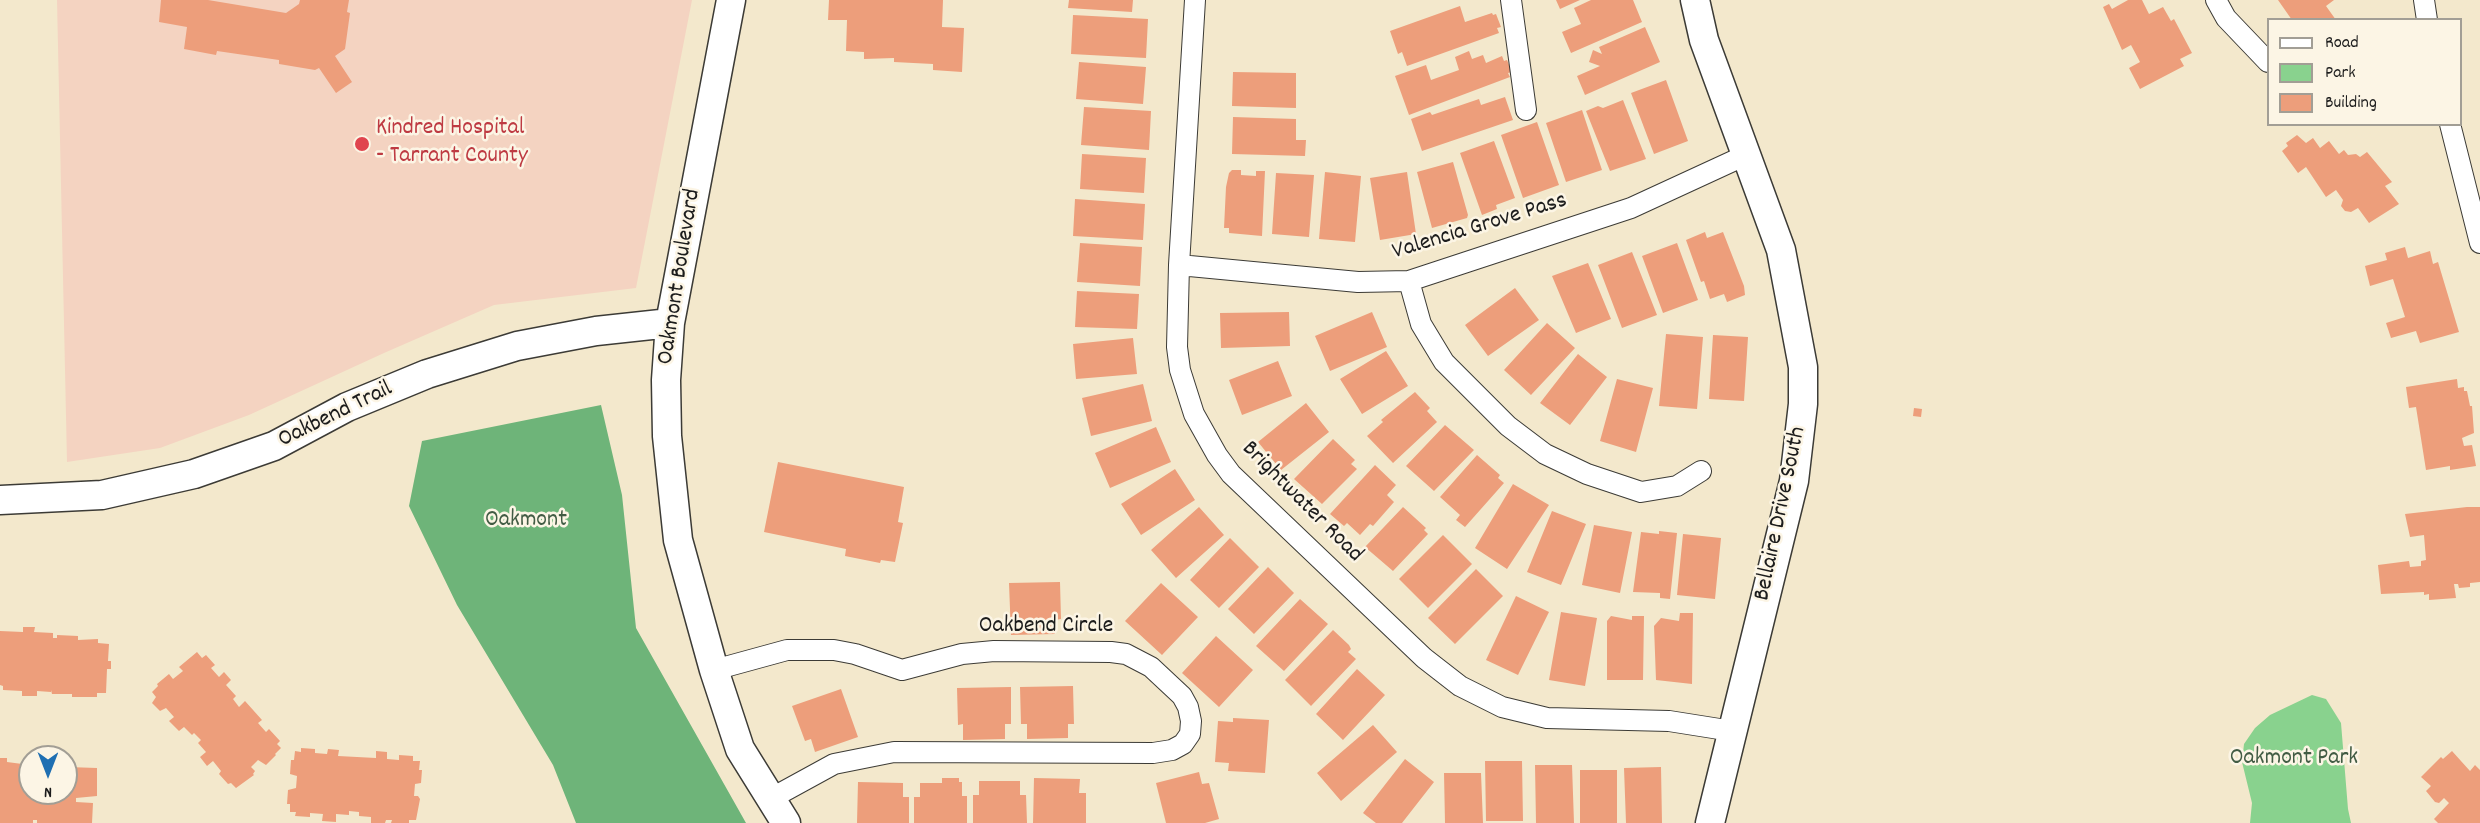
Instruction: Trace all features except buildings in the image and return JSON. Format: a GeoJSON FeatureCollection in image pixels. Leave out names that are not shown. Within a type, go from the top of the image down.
{"type":"FeatureCollection","features":[{"type":"Feature","properties":{"kind":"street","name":"Oakmont Boulevard"},"geometry":{"type":"LineString","coordinates":[[731,0],[670,322],[666,391],[667,436],[678,540],[714,670],[740,749],[786,823]]}},
{"type":"Feature","properties":{"kind":"street","name":"Brightwater Road"},"geometry":{"type":"LineString","coordinates":[[1195,0],[1176,324],[1180,370],[1194,414],[1217,455],[1231,474],[1424,658],[1441,673],[1471,692],[1502,707],[1571,720],[1669,721],[1732,731]]}},
{"type":"Feature","properties":{"kind":"street"},"geometry":{"type":"LineString","coordinates":[[1511,0],[1526,110]]}},
{"type":"Feature","properties":{"kind":"street","name":"Bellaire Drive South"},"geometry":{"type":"LineString","coordinates":[[1695,0],[1704,40],[1781,250],[1803,367],[1803,404],[1794,481],[1710,823]]}},
{"type":"Feature","properties":{"kind":"street"},"geometry":{"type":"LineString","coordinates":[[2216,0],[2226,18],[2267,61]]}},
{"type":"Feature","properties":{"kind":"street"},"geometry":{"type":"LineString","coordinates":[[2424,0],[2427,18]]}},
{"type":"Feature","properties":{"kind":"street"},"geometry":{"type":"LineString","coordinates":[[2451,126],[2480,243]]}},
{"type":"Feature","properties":{"kind":"street","name":"Valencia Grove Pass"},"geometry":{"type":"LineString","coordinates":[[1179,265],[1358,282],[1409,281],[1631,208],[1746,156]]}},
{"type":"Feature","properties":{"kind":"street"},"geometry":{"type":"LineString","coordinates":[[1409,281],[1421,324],[1444,362],[1508,426],[1545,454],[1587,474],[1641,492],[1677,486],[1701,471]]}},
{"type":"Feature","properties":{"kind":"street","name":"Oakbend Trail"},"geometry":{"type":"LineString","coordinates":[[0,500],[102,495],[194,474],[274,446],[347,407],[427,374],[517,346],[596,331],[670,322]]}},
{"type":"Feature","properties":{"kind":"street","name":"Oakbend Circle"},"geometry":{"type":"LineString","coordinates":[[714,670],[787,650],[834,650],[855,654],[902,670],[962,654],[994,651],[1111,652],[1132,656],[1151,667],[1182,696],[1188,707],[1191,721],[1190,734],[1183,744],[1172,750],[1153,753],[894,752],[834,764],[770,799]]}},
{"type":"Feature","properties":{"kind":"shaded area","name":"Kindred Hospital - Tarrant County"},"geometry":{"type":"Polygon","coordinates":[[[57,0],[692,0],[636,288],[494,305],[249,415],[160,448],[67,462],[57,0]]]}},
{"type":"Feature","properties":{"kind":"green space","name":"Oakmont"},"geometry":{"type":"Polygon","coordinates":[[[601,405],[622,495],[636,628],[746,823],[576,823],[553,765],[457,605],[409,506],[422,441],[601,405]]]}},
{"type":"Feature","properties":{"kind":"green space","name":"Oakmont Park"},"geometry":{"type":"Polygon","coordinates":[[[2312,695],[2326,699],[2341,723],[2351,823],[2250,823],[2252,803],[2242,762],[2244,744],[2255,728],[2270,715],[2312,695]]]}},
{"type":"Feature","properties":{"kind":"place","name":"Kindred Hospital - Tarrant County"},"geometry":{"type":"Point","coordinates":[362,144]}}]}
